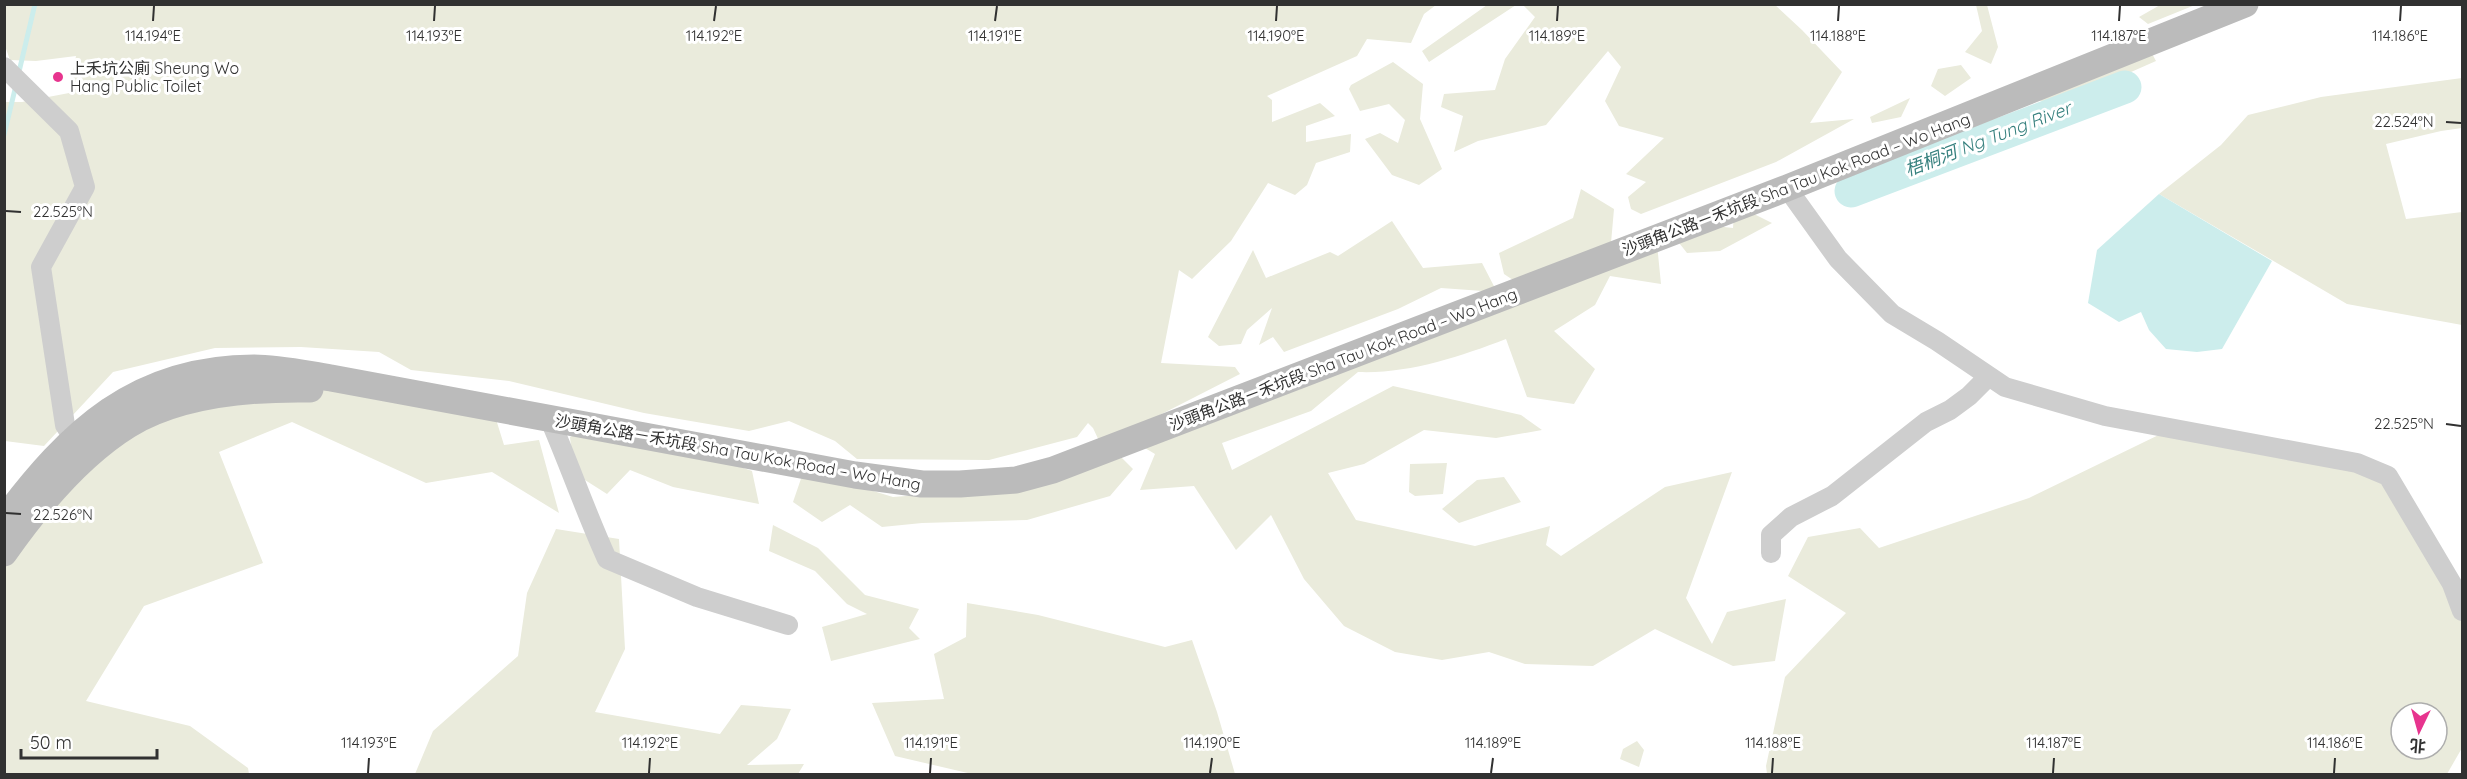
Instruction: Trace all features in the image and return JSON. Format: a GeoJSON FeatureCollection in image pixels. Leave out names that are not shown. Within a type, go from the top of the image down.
{"type":"FeatureCollection","features":[{"type":"Feature","properties":{"kind":"main road","name":"沙頭角公路－禾坑段 Sha Tau Kok Road – Wo Hang"},"geometry":{"type":"LineString","coordinates":[[4,553],[75,468],[82,447],[113,407],[151,389],[187,377],[217,371],[254,368],[290,371],[855,475],[922,484],[1016,480],[1053,470],[1787,188],[2245,4]]}},
{"type":"Feature","properties":{"kind":"main road","name":"沙頭角公路－禾坑段 Sha Tau Kok Road – Wo Hang"},"geometry":{"type":"LineString","coordinates":[[4,520],[52,460],[82,447]]}},
{"type":"Feature","properties":{"kind":"street"},"geometry":{"type":"LineString","coordinates":[[4,67],[69,131],[85,187],[41,267],[65,425],[82,447]]}},
{"type":"Feature","properties":{"kind":"street"},"geometry":{"type":"LineString","coordinates":[[1787,188],[1838,259],[1892,314],[2005,387],[2105,416],[2357,463],[2388,476],[2452,584],[2463,611]]}},
{"type":"Feature","properties":{"kind":"street"},"geometry":{"type":"LineString","coordinates":[[1771,553],[1771,535],[1791,517],[1832,496],[1926,422],[1950,410],[1969,396],[1989,376]]}},
{"type":"Feature","properties":{"kind":"street"},"geometry":{"type":"LineString","coordinates":[[550,420],[584,509],[607,559],[697,597],[788,625]]}},
{"type":"Feature","properties":{"kind":"shaded area"},"geometry":{"type":"Polygon","coordinates":[[[1774,4],[1842,72],[1810,123],[1854,119],[1776,162],[1641,214],[1631,209],[1628,197],[1646,182],[1626,174],[1664,138],[1619,126],[1605,101],[1621,67],[1608,51],[1546,125],[1478,141],[1454,152],[1463,116],[1441,107],[1444,94],[1495,90],[1505,59],[1535,17],[1523,5],[1774,4]]]}},
{"type":"Feature","properties":{"kind":"shaded area"},"geometry":{"type":"Polygon","coordinates":[[[5,5],[1436,5],[1424,14],[1411,43],[1367,39],[1357,56],[1267,96],[1272,100],[1272,122],[1320,103],[1335,116],[1306,126],[1306,142],[1351,134],[1350,152],[1316,163],[1307,185],[1295,195],[1268,183],[1231,241],[1192,279],[1179,270],[1161,363],[1235,367],[1240,374],[1101,445],[1088,423],[1077,437],[989,460],[857,459],[835,441],[789,421],[749,431],[644,413],[509,381],[411,370],[379,352],[301,347],[215,348],[113,372],[44,446],[5,441],[5,102],[22,102],[69,93],[76,56],[36,61],[10,60],[5,46],[5,5]]]}},
{"type":"Feature","properties":{"kind":"shaded area"},"geometry":{"type":"Polygon","coordinates":[[[1487,5],[1516,5],[1429,62],[1422,51],[1487,5]]]}},
{"type":"Feature","properties":{"kind":"shaded area"},"geometry":{"type":"Polygon","coordinates":[[[1976,5],[1987,5],[1998,47],[1991,64],[1965,52],[1982,31],[1976,5]]]}},
{"type":"Feature","properties":{"kind":"shaded area"},"geometry":{"type":"Polygon","coordinates":[[[2160,5],[2195,5],[2148,24],[2139,17],[2160,5]]]}},
{"type":"Feature","properties":{"kind":"shaded area"},"geometry":{"type":"Polygon","coordinates":[[[2149,48],[2156,61],[2063,102],[2048,103],[2032,98],[2149,48]]]}},
{"type":"Feature","properties":{"kind":"shaded area"},"geometry":{"type":"Polygon","coordinates":[[[1393,62],[1423,84],[1420,119],[1442,169],[1419,185],[1392,175],[1365,139],[1380,133],[1398,143],[1405,120],[1389,104],[1360,111],[1349,89],[1351,85],[1393,62]]]}},
{"type":"Feature","properties":{"kind":"shaded area"},"geometry":{"type":"Polygon","coordinates":[[[1961,65],[1971,78],[1945,96],[1931,86],[1938,69],[1961,65]]]}},
{"type":"Feature","properties":{"kind":"shaded area"},"geometry":{"type":"Polygon","coordinates":[[[2462,78],[2462,128],[2386,144],[2406,219],[2462,212],[2462,325],[2347,304],[2159,194],[2221,145],[2248,115],[2321,97],[2462,78]]]}},
{"type":"Feature","properties":{"kind":"shaded area"},"geometry":{"type":"Polygon","coordinates":[[[1910,98],[1901,117],[1872,123],[1870,117],[1910,98]]]}},
{"type":"Feature","properties":{"kind":"shaded area"},"geometry":{"type":"Polygon","coordinates":[[[1988,118],[2029,120],[2032,131],[2002,127],[1907,165],[1890,182],[1846,197],[1838,185],[1857,168],[1988,118]]]}},
{"type":"Feature","properties":{"kind":"shaded area"},"geometry":{"type":"Polygon","coordinates":[[[1581,189],[1614,209],[1611,243],[1516,282],[1504,274],[1499,253],[1573,218],[1581,189]]]}},
{"type":"Feature","properties":{"kind":"shaded area"},"geometry":{"type":"Polygon","coordinates":[[[1744,209],[1772,223],[1720,251],[1687,253],[1676,239],[1715,226],[1733,228],[1734,213],[1744,209]]]}},
{"type":"Feature","properties":{"kind":"shaded area"},"geometry":{"type":"Polygon","coordinates":[[[1392,221],[1423,268],[1482,263],[1497,292],[1441,288],[1398,309],[1284,352],[1273,337],[1259,345],[1272,308],[1247,330],[1241,344],[1219,346],[1208,337],[1253,250],[1266,278],[1330,252],[1338,256],[1392,221]]]}},
{"type":"Feature","properties":{"kind":"shaded area"},"geometry":{"type":"Polygon","coordinates":[[[1657,244],[1661,284],[1610,276],[1595,305],[1554,331],[1595,369],[1574,404],[1527,397],[1506,339],[1433,363],[1396,370],[1358,372],[1311,411],[1222,443],[1232,470],[1393,386],[1521,415],[1542,430],[1496,438],[1424,430],[1364,464],[1328,473],[1356,520],[1475,546],[1550,526],[1546,545],[1561,556],[1665,487],[1732,472],[1686,598],[1712,644],[1727,612],[1786,599],[1775,661],[1733,666],[1655,629],[1593,666],[1525,664],[1489,652],[1442,660],[1395,652],[1344,626],[1304,579],[1271,515],[1236,550],[1194,486],[1140,490],[1155,454],[1140,445],[1657,244]]]}},
{"type":"Feature","properties":{"kind":"shaded area"},"geometry":{"type":"Polygon","coordinates":[[[242,377],[495,416],[504,445],[539,440],[559,513],[492,472],[426,483],[292,422],[219,452],[263,563],[144,606],[86,701],[190,726],[248,768],[249,774],[5,774],[5,510],[8,505],[242,377]]]}},
{"type":"Feature","properties":{"kind":"shaded area"},"geometry":{"type":"Polygon","coordinates":[[[605,420],[752,471],[759,504],[673,487],[630,470],[607,494],[574,473],[570,437],[605,420]]]}},
{"type":"Feature","properties":{"kind":"shaded area"},"geometry":{"type":"Polygon","coordinates":[[[2173,428],[2388,476],[2462,612],[2462,748],[2447,774],[1767,774],[1766,766],[1785,677],[1846,613],[1788,576],[1808,537],[1860,528],[1879,548],[2029,498],[2173,428]]]}},
{"type":"Feature","properties":{"kind":"shaded area"},"geometry":{"type":"Polygon","coordinates":[[[1118,454],[1133,469],[1110,496],[1027,520],[922,523],[882,527],[850,505],[822,522],[793,502],[804,470],[893,497],[932,494],[1118,454]]]}},
{"type":"Feature","properties":{"kind":"shaded area"},"geometry":{"type":"Polygon","coordinates":[[[1447,463],[1443,494],[1415,496],[1409,492],[1410,464],[1447,463]]]}},
{"type":"Feature","properties":{"kind":"shaded area"},"geometry":{"type":"Polygon","coordinates":[[[1504,477],[1521,502],[1459,523],[1442,509],[1477,480],[1504,477]]]}},
{"type":"Feature","properties":{"kind":"shaded area"},"geometry":{"type":"Polygon","coordinates":[[[773,525],[818,548],[865,595],[919,609],[909,628],[920,639],[831,661],[822,627],[867,614],[847,604],[815,571],[769,551],[773,525]]]}},
{"type":"Feature","properties":{"kind":"shaded area"},"geometry":{"type":"Polygon","coordinates":[[[556,529],[619,539],[625,649],[595,712],[720,734],[741,705],[791,709],[777,739],[747,765],[804,764],[798,774],[415,774],[433,731],[518,656],[527,593],[556,529]]]}},
{"type":"Feature","properties":{"kind":"shaded area"},"geometry":{"type":"Polygon","coordinates":[[[967,603],[1038,615],[1165,647],[1192,640],[1217,712],[1235,774],[972,774],[895,756],[872,703],[944,699],[934,654],[966,637],[967,603]]]}},
{"type":"Feature","properties":{"kind":"shaded area"},"geometry":{"type":"Polygon","coordinates":[[[1637,741],[1644,750],[1639,767],[1620,759],[1623,749],[1637,741]]]}},
{"type":"Feature","properties":{"kind":"water"},"geometry":{"type":"Polygon","coordinates":[[[2159,194],[2272,261],[2222,349],[2197,352],[2166,349],[2149,330],[2141,312],[2119,322],[2088,303],[2097,250],[2159,194]]]}},
{"type":"Feature","properties":{"kind":"waterway"},"geometry":{"type":"LineString","coordinates":[[18,76],[35,4]]}},
{"type":"Feature","properties":{"kind":"waterway"},"geometry":{"type":"LineString","coordinates":[[4,135],[16,85]]}},
{"type":"Feature","properties":{"kind":"waterway","name":"梧桐河 Ng Tung River"},"geometry":{"type":"LineString","coordinates":[[1851,191],[2125,87]]}},
{"type":"Feature","properties":{"kind":"place","name":"上禾坑公廁 Sheung Wo Hang Public Toilet"},"geometry":{"type":"Point","coordinates":[58,77]}}]}
